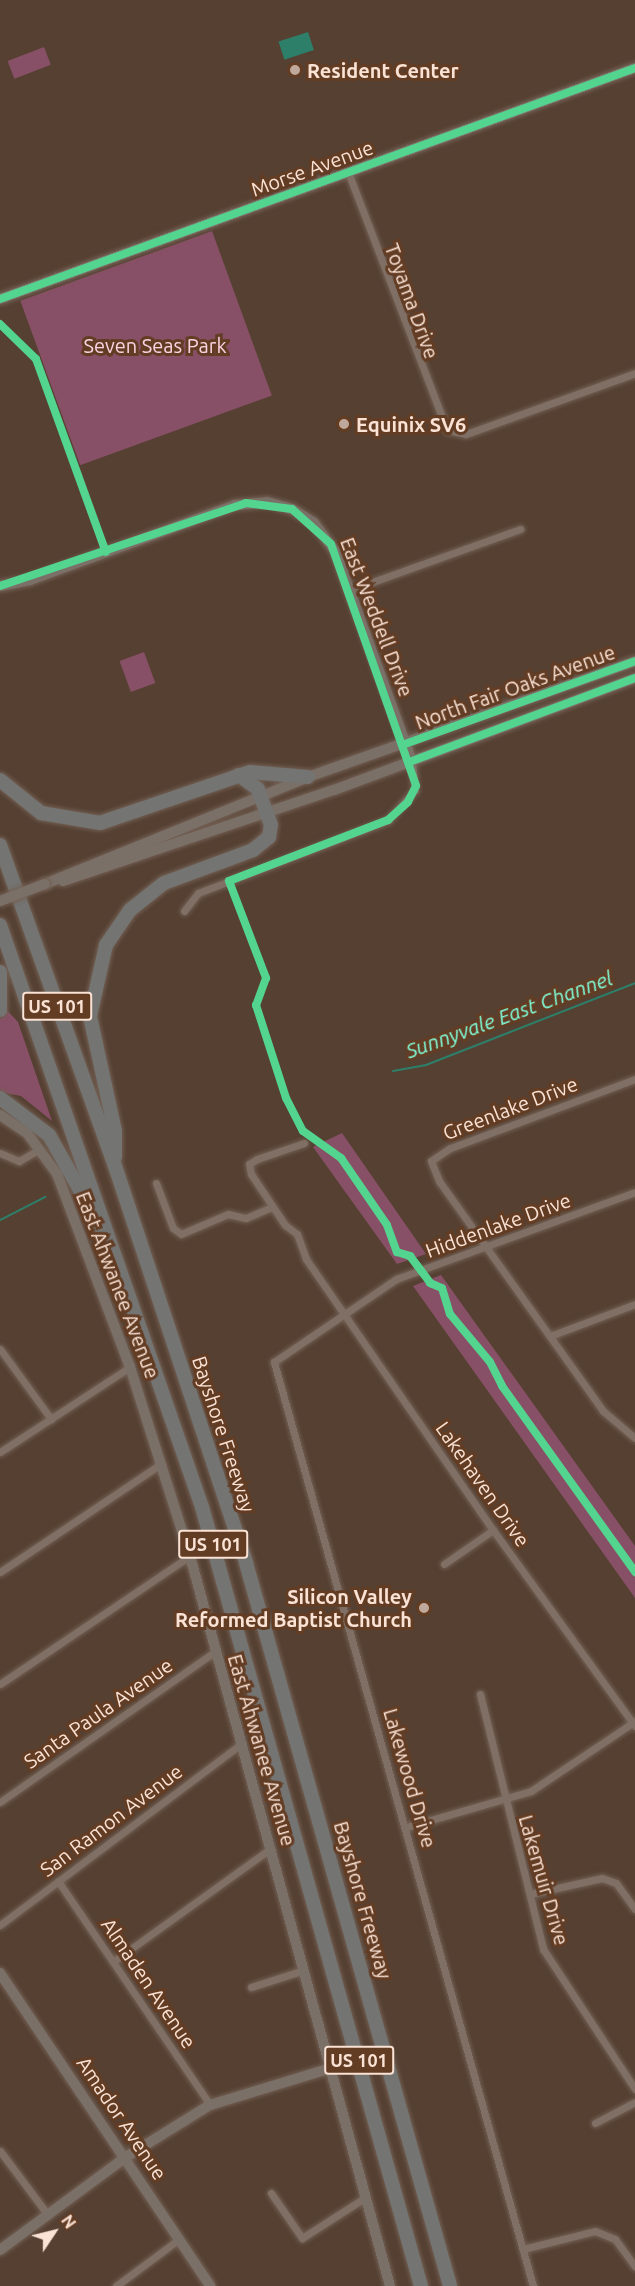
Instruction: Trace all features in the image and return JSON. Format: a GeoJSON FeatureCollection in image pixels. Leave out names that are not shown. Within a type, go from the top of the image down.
{"type":"FeatureCollection","features":[{"type":"Feature","properties":{"kind":"highway"},"geometry":{"type":"LineString","coordinates":[[0,780],[41,813],[100,823],[239,775],[308,777]]}},
{"type":"Feature","properties":{"kind":"highway"},"geometry":{"type":"LineString","coordinates":[[115,1166],[115,1131],[90,1016],[106,945],[130,910],[164,883],[262,844],[271,825],[261,797],[239,775]]}},
{"type":"Feature","properties":{"kind":"highway","name":"Bayshore Freeway"},"geometry":{"type":"LineString","coordinates":[[0,845],[115,1166],[246,1563],[450,2286]]}},
{"type":"Feature","properties":{"kind":"highway","name":"US 101"},"geometry":{"type":"LineString","coordinates":[[0,925],[119,1258],[202,1507],[422,2286]]}},
{"type":"Feature","properties":{"kind":"highway"},"geometry":{"type":"LineString","coordinates":[[0,972],[0,1010]]}},
{"type":"Feature","properties":{"kind":"highway"},"geometry":{"type":"LineString","coordinates":[[0,1098],[34,1119],[58,1146],[119,1258]]}},
{"type":"Feature","properties":{"kind":"street","name":"Morse Avenue"},"geometry":{"type":"LineString","coordinates":[[0,298],[635,68]]}},
{"type":"Feature","properties":{"kind":"street","name":"Toyama Drive"},"geometry":{"type":"LineString","coordinates":[[348,172],[437,418],[454,435],[635,373]]}},
{"type":"Feature","properties":{"kind":"street","name":"East Weddell Drive"},"geometry":{"type":"LineString","coordinates":[[0,586],[30,580],[235,505],[258,502],[292,509],[314,523],[331,544],[412,761],[415,790],[388,820],[198,893],[184,911]]}},
{"type":"Feature","properties":{"kind":"street"},"geometry":{"type":"LineString","coordinates":[[350,590],[520,529]]}},
{"type":"Feature","properties":{"kind":"street","name":"North Fair Oaks Avenue"},"geometry":{"type":"LineString","coordinates":[[0,901],[45,884],[104,856],[308,777],[635,661]]}},
{"type":"Feature","properties":{"kind":"street","name":"North Fair Oaks Avenue"},"geometry":{"type":"LineString","coordinates":[[45,884],[108,869],[412,761],[635,678]]}},
{"type":"Feature","properties":{"kind":"street","name":"Greenlake Drive"},"geometry":{"type":"LineString","coordinates":[[487,1248],[432,1170],[431,1161],[450,1148],[635,1079]]}},
{"type":"Feature","properties":{"kind":"street","name":"East Ahwanee Avenue"},"geometry":{"type":"LineString","coordinates":[[0,1115],[40,1149],[60,1183],[130,1367],[190,1556],[390,2286]]}},
{"type":"Feature","properties":{"kind":"street"},"geometry":{"type":"LineString","coordinates":[[156,1183],[173,1228],[181,1234],[228,1214],[246,1218],[272,1207],[249,1164],[304,1143]]}},
{"type":"Feature","properties":{"kind":"street"},"geometry":{"type":"LineString","coordinates":[[0,1153],[19,1161],[40,1149]]}},
{"type":"Feature","properties":{"kind":"street","name":"Hiddenlake Drive"},"geometry":{"type":"LineString","coordinates":[[343,1312],[396,1279],[487,1248],[635,1192]]}},
{"type":"Feature","properties":{"kind":"street","name":"Lakehaven Drive"},"geometry":{"type":"LineString","coordinates":[[272,1207],[297,1234],[306,1259],[494,1530],[634,1723]]}},
{"type":"Feature","properties":{"kind":"street"},"geometry":{"type":"LineString","coordinates":[[487,1248],[603,1411],[635,1438]]}},
{"type":"Feature","properties":{"kind":"street"},"geometry":{"type":"LineString","coordinates":[[550,1336],[635,1304]]}},
{"type":"Feature","properties":{"kind":"street","name":"Lakewood Drive"},"geometry":{"type":"LineString","coordinates":[[343,1312],[274,1362],[407,1827],[533,2286]]}},
{"type":"Feature","properties":{"kind":"street"},"geometry":{"type":"LineString","coordinates":[[0,1349],[51,1419]]}},
{"type":"Feature","properties":{"kind":"street"},"geometry":{"type":"LineString","coordinates":[[0,1452],[130,1367]]}},
{"type":"Feature","properties":{"kind":"street"},"geometry":{"type":"LineString","coordinates":[[0,1572],[162,1464]]}},
{"type":"Feature","properties":{"kind":"street"},"geometry":{"type":"LineString","coordinates":[[444,1564],[494,1530]]}},
{"type":"Feature","properties":{"kind":"street"},"geometry":{"type":"LineString","coordinates":[[0,1684],[190,1556]]}},
{"type":"Feature","properties":{"kind":"street","name":"Santa Paula Avenue"},"geometry":{"type":"LineString","coordinates":[[0,1802],[216,1651]]}},
{"type":"Feature","properties":{"kind":"street","name":"Lakemuir Drive"},"geometry":{"type":"LineString","coordinates":[[480,1694],[543,1949],[635,2089]]}},
{"type":"Feature","properties":{"kind":"street"},"geometry":{"type":"LineString","coordinates":[[407,1827],[531,1791],[634,1723]]}},
{"type":"Feature","properties":{"kind":"street","name":"San Ramon Avenue"},"geometry":{"type":"LineString","coordinates":[[0,1925],[242,1743]]}},
{"type":"Feature","properties":{"kind":"street"},"geometry":{"type":"LineString","coordinates":[[114,1961],[271,1848]]}},
{"type":"Feature","properties":{"kind":"street"},"geometry":{"type":"LineString","coordinates":[[531,1894],[602,1878],[616,1883],[635,1909]]}},
{"type":"Feature","properties":{"kind":"street","name":"Almaden Avenue"},"geometry":{"type":"LineString","coordinates":[[58,1881],[210,2105]]}},
{"type":"Feature","properties":{"kind":"street"},"geometry":{"type":"LineString","coordinates":[[251,1986],[304,1970]]}},
{"type":"Feature","properties":{"kind":"street","name":"Amador Avenue"},"geometry":{"type":"LineString","coordinates":[[0,1973],[126,2157],[210,2286]]}},
{"type":"Feature","properties":{"kind":"street"},"geometry":{"type":"LineString","coordinates":[[0,2250],[126,2157],[210,2105],[331,2067]]}},
{"type":"Feature","properties":{"kind":"street"},"geometry":{"type":"LineString","coordinates":[[595,2123],[635,2102]]}},
{"type":"Feature","properties":{"kind":"street"},"geometry":{"type":"LineString","coordinates":[[0,2151],[48,2215]]}},
{"type":"Feature","properties":{"kind":"street"},"geometry":{"type":"LineString","coordinates":[[271,2193],[303,2238],[366,2197]]}},
{"type":"Feature","properties":{"kind":"street"},"geometry":{"type":"LineString","coordinates":[[524,2249],[595,2231],[615,2239],[635,2267]]}},
{"type":"Feature","properties":{"kind":"street"},"geometry":{"type":"LineString","coordinates":[[116,2286],[179,2239]]}},
{"type":"Feature","properties":{"kind":"green space"},"geometry":{"type":"Polygon","coordinates":[[[44,47],[51,65],[14,79],[8,61],[44,47]]]}},
{"type":"Feature","properties":{"kind":"green space","name":"Seven Seas Park"},"geometry":{"type":"Polygon","coordinates":[[[212,231],[272,395],[80,465],[20,301],[212,231]]]}},
{"type":"Feature","properties":{"kind":"green space"},"geometry":{"type":"Polygon","coordinates":[[[144,652],[155,683],[131,692],[120,661],[144,652]]]}},
{"type":"Feature","properties":{"kind":"green space"},"geometry":{"type":"Polygon","coordinates":[[[6,1009],[18,1022],[52,1121],[21,1096],[0,1092],[0,1019],[6,1009]]]}},
{"type":"Feature","properties":{"kind":"green space"},"geometry":{"type":"Polygon","coordinates":[[[342,1133],[426,1254],[397,1264],[313,1147],[342,1133]]]}},
{"type":"Feature","properties":{"kind":"green space"},"geometry":{"type":"Polygon","coordinates":[[[441,1275],[635,1546],[635,1598],[413,1286],[441,1275]]]}},
{"type":"Feature","properties":{"kind":"water"},"geometry":{"type":"Polygon","coordinates":[[[308,32],[314,50],[284,60],[279,42],[308,32]]]}},
{"type":"Feature","properties":{"kind":"waterway","name":"Sunnyvale East Channel"},"geometry":{"type":"LineString","coordinates":[[393,1071],[426,1065],[635,983]]}},
{"type":"Feature","properties":{"kind":"waterway","name":"Sunnyvale East Channel"},"geometry":{"type":"LineString","coordinates":[[0,1220],[45,1197]]}},
{"type":"Feature","properties":{"kind":"cycle path"},"geometry":{"type":"LineString","coordinates":[[0,299],[635,68]]}},
{"type":"Feature","properties":{"kind":"cycle path"},"geometry":{"type":"LineString","coordinates":[[0,324],[36,359],[106,552]]}},
{"type":"Feature","properties":{"kind":"cycle path"},"geometry":{"type":"LineString","coordinates":[[0,586],[246,503],[292,509],[331,544],[416,786],[408,802],[388,820],[229,881],[266,978],[256,1005],[286,1098],[303,1131],[341,1158],[387,1225],[397,1252],[410,1256],[430,1283],[442,1288],[450,1314],[490,1362],[502,1386],[635,1572]]}},
{"type":"Feature","properties":{"kind":"cycle path"},"geometry":{"type":"LineString","coordinates":[[405,744],[635,661]]}},
{"type":"Feature","properties":{"kind":"cycle path"},"geometry":{"type":"LineString","coordinates":[[412,761],[635,678]]}},
{"type":"Feature","properties":{"kind":"place","name":"Resident Center"},"geometry":{"type":"Point","coordinates":[295,70]}},
{"type":"Feature","properties":{"kind":"place","name":"Equinix SV6"},"geometry":{"type":"Point","coordinates":[344,424]}},
{"type":"Feature","properties":{"kind":"place","name":"Silicon Valley Reformed Baptist Church"},"geometry":{"type":"Point","coordinates":[424,1608]}}]}
